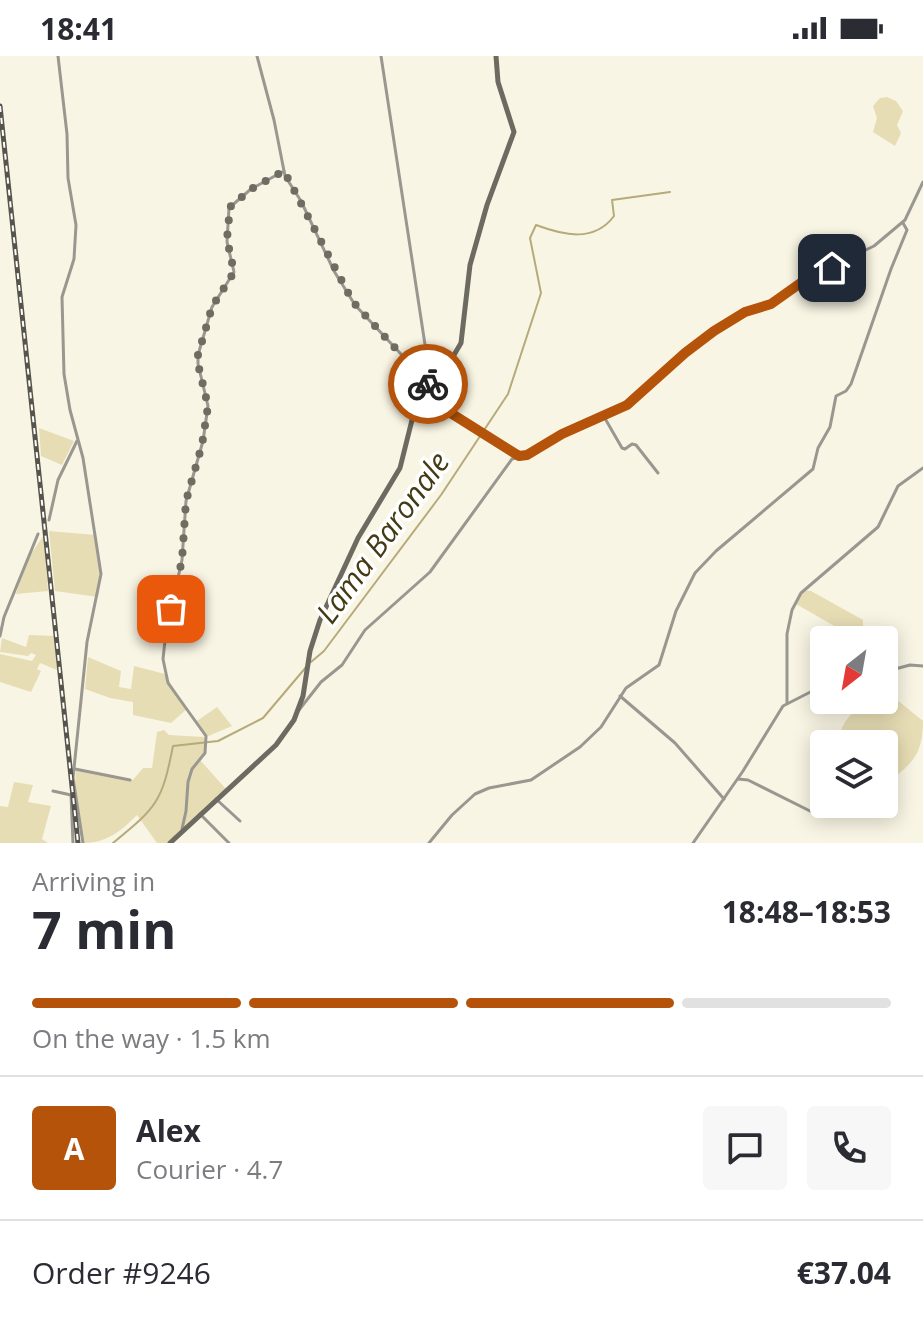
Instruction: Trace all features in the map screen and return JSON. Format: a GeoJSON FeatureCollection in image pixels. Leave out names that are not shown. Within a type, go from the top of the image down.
{"type":"FeatureCollection","features":[{"type":"Feature","properties":{"kind":"main road"},"geometry":{"type":"LineString","coordinates":[[170,843],[276,745],[294,720],[299,710],[318,624],[358,538],[400,468],[422,395],[461,343],[470,265],[487,205],[513,138],[513,123],[497,77],[496,56]]}},
{"type":"Feature","properties":{"kind":"street"},"geometry":{"type":"LineString","coordinates":[[58,56],[68,178],[76,225],[75,255],[62,297],[64,374],[83,458],[101,574],[87,642],[73,778],[83,843]]}},
{"type":"Feature","properties":{"kind":"street"},"geometry":{"type":"LineString","coordinates":[[257,56],[284,171],[353,302],[431,385]]}},
{"type":"Feature","properties":{"kind":"street"},"geometry":{"type":"LineString","coordinates":[[381,56],[431,385]]}},
{"type":"Feature","properties":{"kind":"street"},"geometry":{"type":"LineString","coordinates":[[182,831],[188,782],[192,769],[205,753],[206,736],[168,683],[163,665],[166,631],[182,560],[186,501],[202,445],[208,406],[198,355],[212,307],[234,272],[227,242],[228,209],[251,189],[284,171]]}},
{"type":"Feature","properties":{"kind":"street"},"geometry":{"type":"LineString","coordinates":[[299,710],[321,682],[342,665],[365,630],[430,572],[510,460],[527,455],[557,436],[631,403],[692,347],[723,325],[745,312],[768,305],[809,277],[867,250],[903,223],[923,182]]}},
{"type":"Feature","properties":{"kind":"street"},"geometry":{"type":"LineString","coordinates":[[429,843],[452,815],[478,793],[531,780],[569,756],[596,732],[633,682],[659,665],[676,611],[695,573],[716,551],[813,469],[818,448],[830,427],[836,396],[851,384],[907,232],[903,223]]}},
{"type":"Feature","properties":{"kind":"street"},"geometry":{"type":"LineString","coordinates":[[422,395],[519,456]]}},
{"type":"Feature","properties":{"kind":"street"},"geometry":{"type":"LineString","coordinates":[[603,415],[622,448],[636,445],[658,473]]}},
{"type":"Feature","properties":{"kind":"street"},"geometry":{"type":"LineString","coordinates":[[49,520],[58,480],[78,440]]}},
{"type":"Feature","properties":{"kind":"street"},"geometry":{"type":"LineString","coordinates":[[787,703],[787,634],[792,610],[801,593],[878,527],[898,486],[923,468]]}},
{"type":"Feature","properties":{"kind":"street"},"geometry":{"type":"LineString","coordinates":[[0,636],[4,617],[38,534]]}},
{"type":"Feature","properties":{"kind":"street"},"geometry":{"type":"LineString","coordinates":[[898,668],[923,666]]}},
{"type":"Feature","properties":{"kind":"street"},"geometry":{"type":"LineString","coordinates":[[693,843],[787,703],[810,692]]}},
{"type":"Feature","properties":{"kind":"street"},"geometry":{"type":"LineString","coordinates":[[620,696],[675,743],[724,799]]}},
{"type":"Feature","properties":{"kind":"street"},"geometry":{"type":"LineString","coordinates":[[75,769],[130,780]]}},
{"type":"Feature","properties":{"kind":"street"},"geometry":{"type":"LineString","coordinates":[[119,778],[122,784]]}},
{"type":"Feature","properties":{"kind":"street"},"geometry":{"type":"LineString","coordinates":[[738,779],[748,780],[810,811]]}},
{"type":"Feature","properties":{"kind":"street"},"geometry":{"type":"LineString","coordinates":[[53,791],[71,795],[73,843]]}},
{"type":"Feature","properties":{"kind":"street"},"geometry":{"type":"LineString","coordinates":[[216,799],[240,821]]}},
{"type":"Feature","properties":{"kind":"street"},"geometry":{"type":"LineString","coordinates":[[200,814],[229,843]]}},
{"type":"Feature","properties":{"kind":"shaded area"},"geometry":{"type":"Polygon","coordinates":[[[880,98],[896,101],[903,111],[897,125],[901,133],[895,146],[873,132],[877,118],[873,106],[880,98]]]}},
{"type":"Feature","properties":{"kind":"shaded area"},"geometry":{"type":"Polygon","coordinates":[[[39,428],[74,441],[62,465],[41,456],[39,428]]]}},
{"type":"Feature","properties":{"kind":"shaded area"},"geometry":{"type":"Polygon","coordinates":[[[49,531],[96,535],[101,577],[98,597],[55,591],[49,531]]]}},
{"type":"Feature","properties":{"kind":"shaded area"},"geometry":{"type":"Polygon","coordinates":[[[44,535],[48,591],[16,594],[26,561],[44,535]]]}},
{"type":"Feature","properties":{"kind":"shaded area"},"geometry":{"type":"Polygon","coordinates":[[[803,590],[811,591],[863,620],[863,626],[834,626],[796,604],[803,590]]]}},
{"type":"Feature","properties":{"kind":"shaded area"},"geometry":{"type":"Polygon","coordinates":[[[29,635],[54,636],[57,670],[40,663],[37,669],[41,671],[31,692],[0,682],[0,654],[32,661],[36,655],[0,652],[2,638],[26,647],[29,635]]]}},
{"type":"Feature","properties":{"kind":"shaded area"},"geometry":{"type":"Polygon","coordinates":[[[88,657],[121,671],[119,687],[131,689],[134,666],[165,674],[187,709],[171,723],[133,715],[133,702],[85,689],[88,657]]]}},
{"type":"Feature","properties":{"kind":"shaded area"},"geometry":{"type":"Polygon","coordinates":[[[898,701],[923,721],[921,743],[914,759],[898,773],[898,730],[841,730],[852,714],[898,714],[898,701]]]}},
{"type":"Feature","properties":{"kind":"shaded area"},"geometry":{"type":"Polygon","coordinates":[[[217,707],[232,726],[206,737],[197,721],[217,707]]]}},
{"type":"Feature","properties":{"kind":"shaded area"},"geometry":{"type":"Polygon","coordinates":[[[164,730],[169,735],[204,737],[204,755],[200,760],[226,789],[170,843],[157,843],[137,815],[113,835],[83,843],[76,769],[133,780],[143,768],[152,768],[157,732],[164,730]]]}},
{"type":"Feature","properties":{"kind":"shaded area"},"geometry":{"type":"Polygon","coordinates":[[[14,782],[33,785],[28,802],[51,806],[42,839],[48,843],[0,843],[0,806],[8,807],[14,782]]]}},
{"type":"Feature","properties":{"kind":"waterway","name":"Lama Baronale"},"geometry":{"type":"LineString","coordinates":[[311,662],[324,651],[441,495],[508,394],[541,293],[530,238],[536,225],[567,234],[588,233],[606,225],[614,216],[612,200],[670,192]]}},
{"type":"Feature","properties":{"kind":"waterway","name":"Lama Baronale"},"geometry":{"type":"LineString","coordinates":[[113,843],[139,821],[155,802],[165,780],[173,746],[218,741],[263,718],[307,666]]}},
{"type":"Feature","properties":{"kind":"railway"},"geometry":{"type":"LineString","coordinates":[[0,106],[78,843]]}},
{"type":"Feature","properties":{"kind":"way so far"},"geometry":{"type":"LineString","coordinates":[[171,609],[182,560],[186,501],[202,445],[208,406],[198,355],[212,307],[234,272],[227,239],[230,207],[251,189],[284,171],[353,302],[428,384]]}},
{"type":"Feature","properties":{"kind":"route"},"geometry":{"type":"LineString","coordinates":[[428,384],[430,386],[422,395],[519,456],[527,455],[562,434],[631,403],[714,331],[745,312],[771,304],[809,277],[832,268]]}}]}
